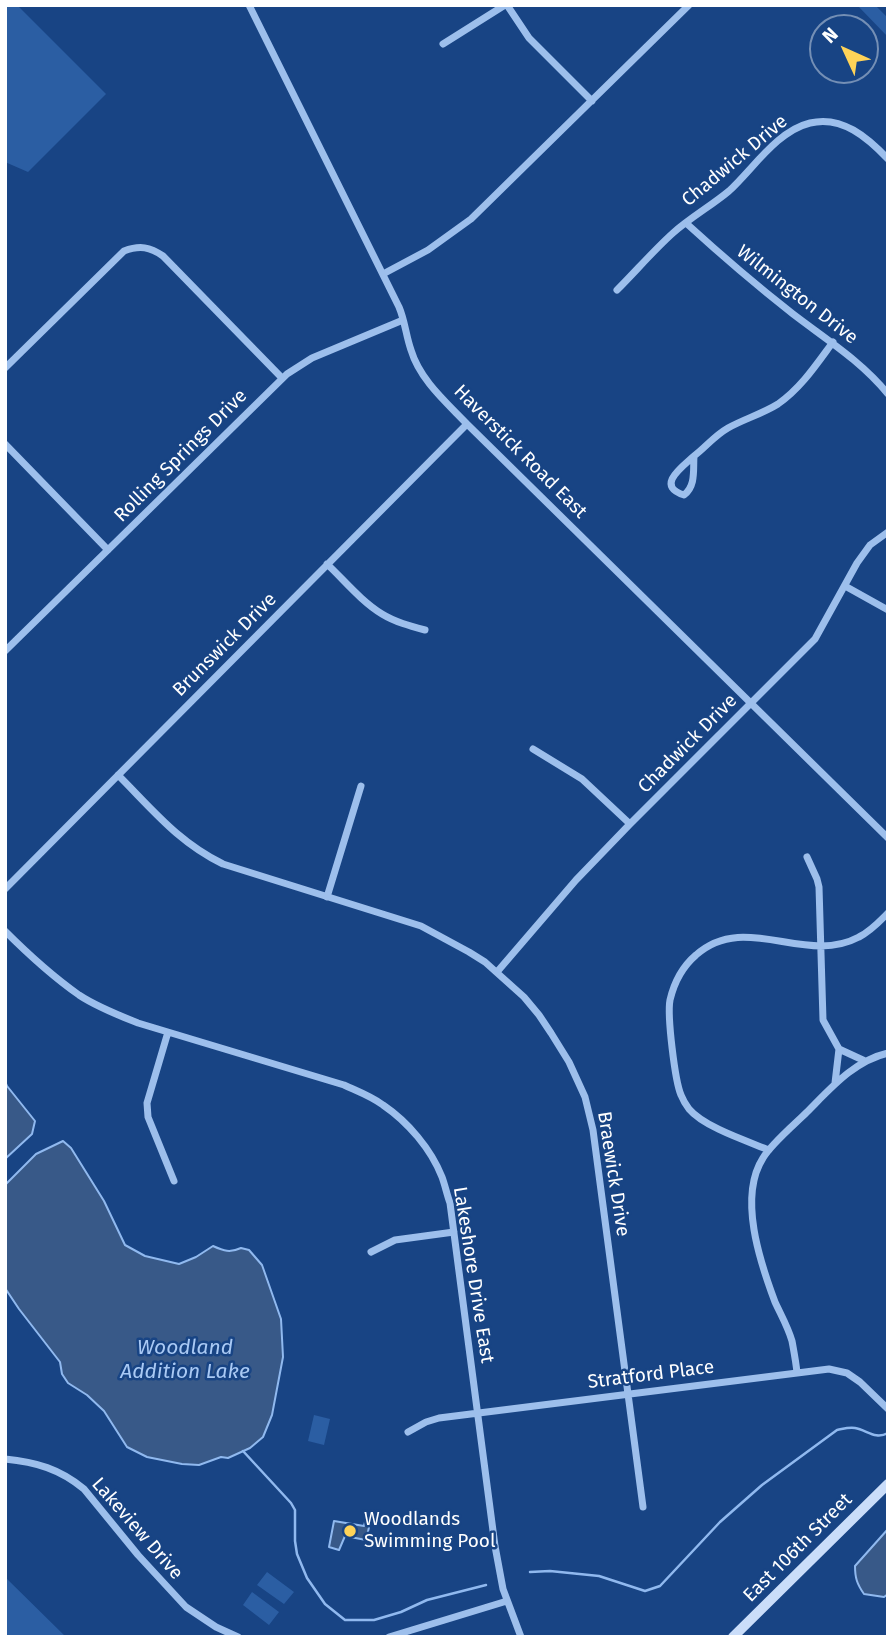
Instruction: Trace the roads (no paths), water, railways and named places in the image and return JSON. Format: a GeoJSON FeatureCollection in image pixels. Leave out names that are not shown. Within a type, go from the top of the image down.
{"type":"FeatureCollection","features":[{"type":"Feature","properties":{"kind":"street","name":"Haverstick Road East"},"geometry":{"type":"LineString","coordinates":[[248,5],[399,307],[411,352],[424,376],[467,424],[888,838]]}},
{"type":"Feature","properties":{"kind":"street"},"geometry":{"type":"LineString","coordinates":[[443,44],[506,5],[529,38],[592,101]]}},
{"type":"Feature","properties":{"kind":"street"},"geometry":{"type":"LineString","coordinates":[[383,274],[428,250],[471,219],[689,5]]}},
{"type":"Feature","properties":{"kind":"street","name":"Chadwick Drive"},"geometry":{"type":"LineString","coordinates":[[617,290],[673,233],[731,189],[780,139],[799,127],[812,122],[837,122],[867,139],[888,159]]}},
{"type":"Feature","properties":{"kind":"street","name":"Wilmington Drive"},"geometry":{"type":"LineString","coordinates":[[686,223],[733,266],[872,375],[888,394]]}},
{"type":"Feature","properties":{"kind":"street"},"geometry":{"type":"LineString","coordinates":[[5,368],[124,251],[133,247],[146,247],[163,256],[282,378]]}},
{"type":"Feature","properties":{"kind":"street","name":"Rolling Springs Drive"},"geometry":{"type":"LineString","coordinates":[[5,651],[282,378],[312,358],[403,320]]}},
{"type":"Feature","properties":{"kind":"street"},"geometry":{"type":"LineString","coordinates":[[694,456],[692,484],[684,495],[672,488],[674,475],[715,436],[777,404],[795,389],[832,342]]}},
{"type":"Feature","properties":{"kind":"street","name":"Brunswick Drive"},"geometry":{"type":"LineString","coordinates":[[5,888],[467,424]]}},
{"type":"Feature","properties":{"kind":"street"},"geometry":{"type":"LineString","coordinates":[[5,444],[108,550]]}},
{"type":"Feature","properties":{"kind":"street","name":"Chadwick Drive"},"geometry":{"type":"LineString","coordinates":[[497,972],[551,907],[629,824],[815,639],[857,563],[870,545],[888,532]]}},
{"type":"Feature","properties":{"kind":"street"},"geometry":{"type":"LineString","coordinates":[[327,564],[384,616],[425,630]]}},
{"type":"Feature","properties":{"kind":"street"},"geometry":{"type":"LineString","coordinates":[[845,586],[888,610]]}},
{"type":"Feature","properties":{"kind":"street"},"geometry":{"type":"LineString","coordinates":[[533,749],[582,779],[629,824]]}},
{"type":"Feature","properties":{"kind":"street","name":"Braewick Drive"},"geometry":{"type":"LineString","coordinates":[[118,775],[178,836],[202,854],[223,864],[421,926],[469,952],[497,972],[539,1014],[569,1062],[585,1097],[593,1130],[643,1507]]}},
{"type":"Feature","properties":{"kind":"street"},"geometry":{"type":"LineString","coordinates":[[327,897],[361,786]]}},
{"type":"Feature","properties":{"kind":"street"},"geometry":{"type":"LineString","coordinates":[[807,857],[819,887],[822,1014],[839,1049],[865,1061]]}},
{"type":"Feature","properties":{"kind":"street"},"geometry":{"type":"LineString","coordinates":[[769,1150],[699,1118],[681,1095],[676,1079],[670,1003],[673,988],[682,970],[697,954],[714,943],[733,937],[750,936],[806,946],[845,943],[873,928],[888,913]]}},
{"type":"Feature","properties":{"kind":"street","name":"Lakeshore Drive East"},"geometry":{"type":"LineString","coordinates":[[5,931],[30,956],[80,996],[113,1013],[344,1085],[365,1094],[383,1105],[408,1127],[430,1153],[442,1177],[450,1203],[495,1546],[507,1601],[521,1637]]}},
{"type":"Feature","properties":{"kind":"street"},"geometry":{"type":"LineString","coordinates":[[169,1032],[147,1103],[148,1118],[174,1181]]}},
{"type":"Feature","properties":{"kind":"street"},"geometry":{"type":"LineString","coordinates":[[834,1084],[839,1049]]}},
{"type":"Feature","properties":{"kind":"street"},"geometry":{"type":"LineString","coordinates":[[797,1373],[792,1340],[766,1277],[753,1217],[751,1193],[755,1174],[769,1150],[834,1084],[865,1061],[888,1053]]}},
{"type":"Feature","properties":{"kind":"street"},"geometry":{"type":"LineString","coordinates":[[371,1252],[395,1240],[454,1232]]}},
{"type":"Feature","properties":{"kind":"street","name":"Stratford Place"},"geometry":{"type":"LineString","coordinates":[[408,1432],[439,1418],[477,1412],[829,1369],[847,1373],[888,1409]]}},
{"type":"Feature","properties":{"kind":"street","name":"Lakeview Drive"},"geometry":{"type":"LineString","coordinates":[[5,1459],[37,1463],[75,1481],[186,1607],[216,1627],[238,1637]]}},
{"type":"Feature","properties":{"kind":"street","name":"East 106th Street"},"geometry":{"type":"LineString","coordinates":[[733,1637],[888,1484]]}},
{"type":"Feature","properties":{"kind":"street"},"geometry":{"type":"LineString","coordinates":[[389,1637],[507,1601]]}},
{"type":"Feature","properties":{"kind":"water"},"geometry":{"type":"Polygon","coordinates":[[[5,1081],[35,1121],[32,1134],[5,1159],[5,1081]]]}},
{"type":"Feature","properties":{"kind":"water","name":"Woodland Addition Lake"},"geometry":{"type":"Polygon","coordinates":[[[63,1141],[71,1148],[104,1201],[125,1245],[145,1256],[179,1264],[213,1246],[227,1251],[241,1248],[249,1250],[262,1265],[281,1319],[283,1357],[272,1415],[263,1437],[250,1448],[228,1458],[221,1457],[199,1465],[147,1457],[127,1447],[104,1411],[87,1395],[68,1383],[62,1374],[60,1362],[5,1288],[5,1185],[36,1154],[63,1141]]]}},
{"type":"Feature","properties":{"kind":"water","name":"Woodlands Swimming Pool"},"geometry":{"type":"Polygon","coordinates":[[[334,1521],[364,1526],[365,1522],[370,1523],[366,1540],[345,1536],[339,1550],[329,1547],[334,1521]]]}},
{"type":"Feature","properties":{"kind":"water"},"geometry":{"type":"Polygon","coordinates":[[[888,1529],[888,1594],[884,1597],[864,1594],[857,1581],[855,1566],[888,1529]]]}},
{"type":"Feature","properties":{"kind":"waterway"},"geometry":{"type":"LineString","coordinates":[[530,1572],[550,1571],[599,1576],[645,1591],[660,1586],[720,1522],[762,1485],[837,1430],[852,1428],[875,1435],[888,1433]]}},
{"type":"Feature","properties":{"kind":"waterway"},"geometry":{"type":"LineString","coordinates":[[243,1451],[291,1503],[295,1510],[297,1554],[307,1578],[325,1604],[345,1620],[374,1620],[427,1600],[486,1585]]}},
{"type":"Feature","properties":{"kind":"place","name":"Woodlands Swimming Pool"},"geometry":{"type":"Point","coordinates":[350,1531]}}]}
